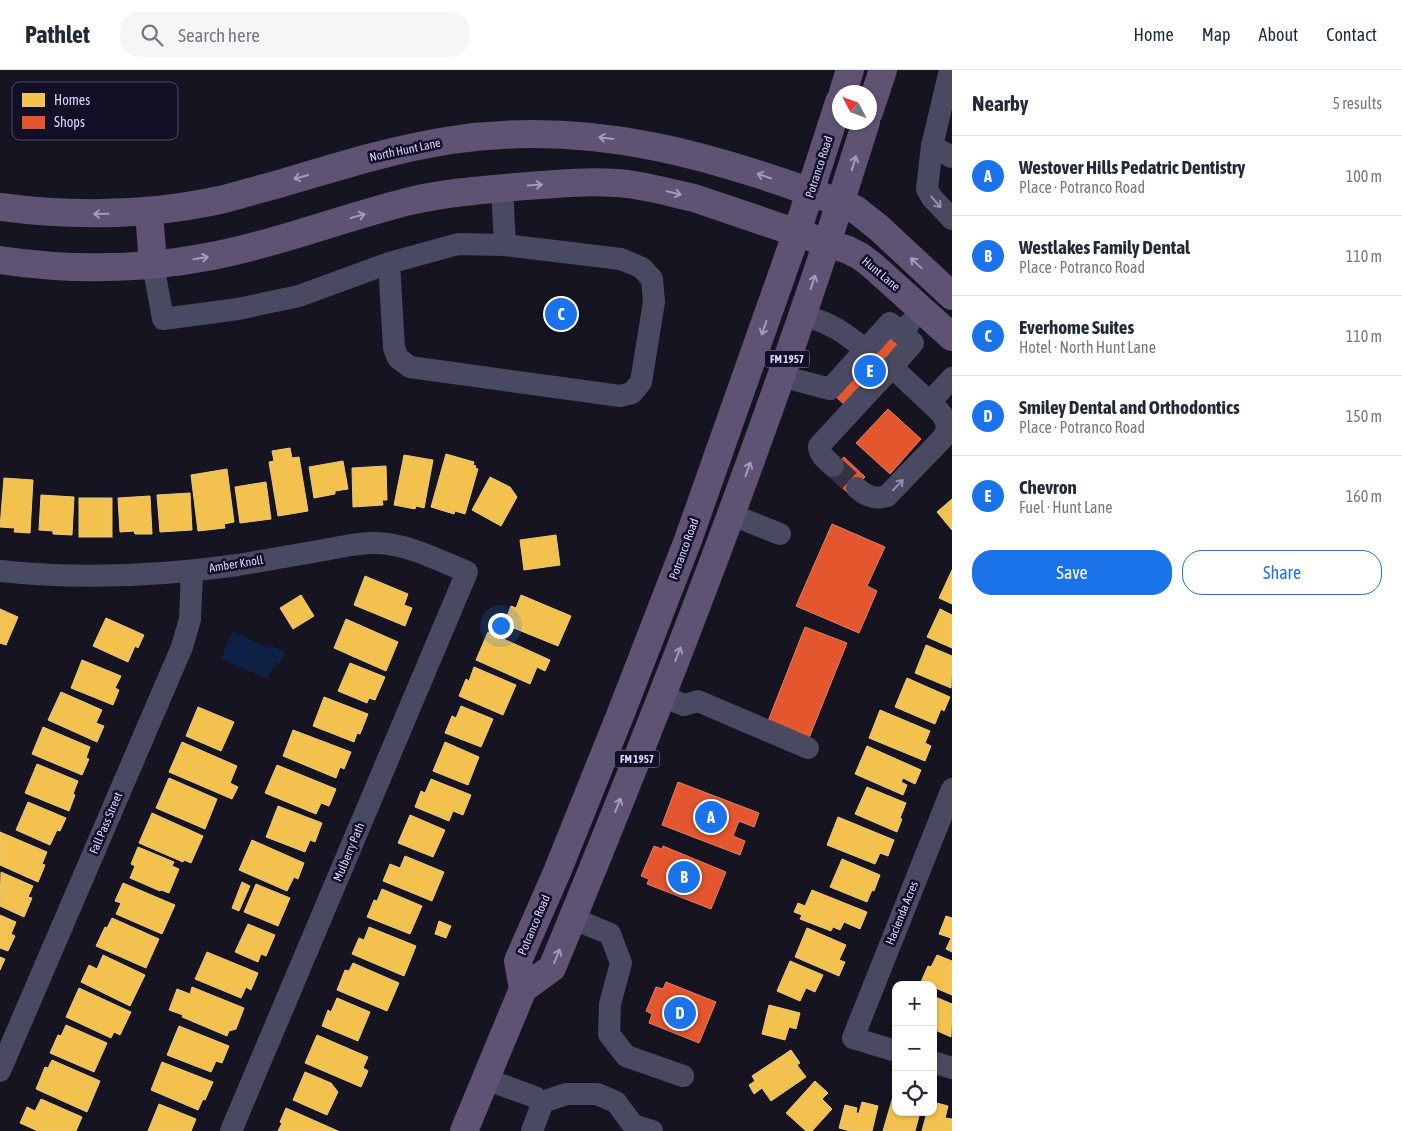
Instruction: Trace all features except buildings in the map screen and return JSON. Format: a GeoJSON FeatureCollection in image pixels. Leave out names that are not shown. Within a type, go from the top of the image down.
{"type":"FeatureCollection","features":[{"type":"Feature","properties":{"kind":"main road"},"geometry":{"type":"LineString","coordinates":[[845,85],[850,70]]}},
{"type":"Feature","properties":{"kind":"main road"},"geometry":{"type":"LineString","coordinates":[[877,89],[883,70]]}},
{"type":"Feature","properties":{"kind":"main road","name":"Potranco Road"},"geometry":{"type":"LineString","coordinates":[[523,989],[518,961],[621,713],[688,540],[797,232],[832,126]]}},
{"type":"Feature","properties":{"kind":"main road","name":"FM 1957"},"geometry":{"type":"LineString","coordinates":[[523,989],[552,968],[662,696],[732,515],[803,316],[863,130]]}},
{"type":"Feature","properties":{"kind":"main road","name":"North Hunt Lane"},"geometry":{"type":"LineString","coordinates":[[0,206],[68,214],[149,212],[222,200],[391,152],[452,140],[509,135],[592,137],[656,146],[718,161],[810,192]]}},
{"type":"Feature","properties":{"kind":"main road"},"geometry":{"type":"LineString","coordinates":[[0,260],[68,267],[126,266],[206,258],[412,201],[502,188],[584,183],[626,184],[668,192],[694,198],[797,232]]}},
{"type":"Feature","properties":{"kind":"main road"},"geometry":{"type":"LineString","coordinates":[[810,192],[854,209],[879,228],[952,296]]}},
{"type":"Feature","properties":{"kind":"main road"},"geometry":{"type":"LineString","coordinates":[[149,212],[153,264]]}},
{"type":"Feature","properties":{"kind":"main road","name":"Hunt Lane"},"geometry":{"type":"LineString","coordinates":[[797,232],[848,250],[865,259],[952,338]]}},
{"type":"Feature","properties":{"kind":"main road"},"geometry":{"type":"LineString","coordinates":[[700,502],[732,515]]}},
{"type":"Feature","properties":{"kind":"main road"},"geometry":{"type":"LineString","coordinates":[[662,696],[654,690],[650,682],[652,672],[682,593],[688,540]]}},
{"type":"Feature","properties":{"kind":"main road"},"geometry":{"type":"LineString","coordinates":[[572,918],[562,914],[559,907],[560,901],[610,778],[621,713]]}},
{"type":"Feature","properties":{"kind":"main road"},"geometry":{"type":"LineString","coordinates":[[464,1131],[523,989]]}},
{"type":"Feature","properties":{"kind":"street"},"geometry":{"type":"LineString","coordinates":[[950,70],[932,146],[927,189],[932,198],[952,219]]}},
{"type":"Feature","properties":{"kind":"street"},"geometry":{"type":"LineString","coordinates":[[932,146],[952,157]]}},
{"type":"Feature","properties":{"kind":"street"},"geometry":{"type":"LineString","coordinates":[[502,188],[505,245]]}},
{"type":"Feature","properties":{"kind":"street"},"geometry":{"type":"LineString","coordinates":[[153,264],[163,319],[238,309],[299,296],[389,263],[458,244],[505,245],[621,259],[642,268],[652,279],[654,302],[641,382],[632,393],[620,396],[410,367],[398,358],[394,348],[389,263]]}},
{"type":"Feature","properties":{"kind":"street"},"geometry":{"type":"LineString","coordinates":[[902,333],[922,310]]}},
{"type":"Feature","properties":{"kind":"street"},"geometry":{"type":"LineString","coordinates":[[803,316],[827,323],[866,350]]}},
{"type":"Feature","properties":{"kind":"street"},"geometry":{"type":"LineString","coordinates":[[781,376],[830,389],[890,323],[913,343],[819,446],[822,456],[833,466]]}},
{"type":"Feature","properties":{"kind":"street"},"geometry":{"type":"LineString","coordinates":[[857,488],[872,498],[887,496],[942,439],[947,430],[945,418],[892,367]]}},
{"type":"Feature","properties":{"kind":"street"},"geometry":{"type":"LineString","coordinates":[[930,402],[952,378]]}},
{"type":"Feature","properties":{"kind":"street"},"geometry":{"type":"LineString","coordinates":[[819,386],[822,399],[844,419]]}},
{"type":"Feature","properties":{"kind":"street"},"geometry":{"type":"LineString","coordinates":[[732,515],[780,534]]}},
{"type":"Feature","properties":{"kind":"street","name":"Amber Knoll"},"geometry":{"type":"LineString","coordinates":[[0,571],[71,576],[110,576],[192,571],[352,545],[376,543],[396,545],[466,572]]}},
{"type":"Feature","properties":{"kind":"street","name":"Fall Pass Street"},"geometry":{"type":"LineString","coordinates":[[0,1071],[182,647],[190,619],[192,571]]}},
{"type":"Feature","properties":{"kind":"street","name":"Mulberry Path"},"geometry":{"type":"LineString","coordinates":[[231,1131],[466,572]]}},
{"type":"Feature","properties":{"kind":"street"},"geometry":{"type":"LineString","coordinates":[[662,696],[684,705],[698,701],[808,748]]}},
{"type":"Feature","properties":{"kind":"street","name":"Hacienda Acres"},"geometry":{"type":"LineString","coordinates":[[892,1050],[853,1038],[952,789]]}},
{"type":"Feature","properties":{"kind":"street"},"geometry":{"type":"LineString","coordinates":[[572,918],[610,934],[620,963],[610,1004],[609,1034],[626,1056],[683,1076]]}},
{"type":"Feature","properties":{"kind":"street"},"geometry":{"type":"LineString","coordinates":[[937,1063],[952,1068]]}},
{"type":"Feature","properties":{"kind":"street"},"geometry":{"type":"LineString","coordinates":[[486,1079],[536,1096],[540,1103],[540,1110],[532,1131]]}},
{"type":"Feature","properties":{"kind":"street"},"geometry":{"type":"LineString","coordinates":[[540,1103],[566,1094],[597,1094],[616,1102],[634,1125],[652,1131]]}},
{"type":"Feature","properties":{"kind":"water"},"geometry":{"type":"Polygon","coordinates":[[[232,632],[270,648],[272,646],[285,652],[280,664],[275,662],[268,679],[221,659],[232,632]]]}},
{"type":"Feature","properties":{"kind":"tunnel"},"geometry":{"type":"LineString","coordinates":[[833,466],[857,488]]}},
{"type":"Feature","properties":{"kind":"place","name":"Everhome Suites"},"geometry":{"type":"Point","coordinates":[561,314]}},
{"type":"Feature","properties":{"kind":"place","name":"Chevron"},"geometry":{"type":"Point","coordinates":[870,371]}},
{"type":"Feature","properties":{"kind":"place","name":"Westover Hills Pedatric Dentistry"},"geometry":{"type":"Point","coordinates":[711,817]}},
{"type":"Feature","properties":{"kind":"place","name":"Westlakes Family Dental"},"geometry":{"type":"Point","coordinates":[684,877]}},
{"type":"Feature","properties":{"kind":"place","name":"Smiley Dental and Orthodontics"},"geometry":{"type":"Point","coordinates":[680,1013]}}]}
